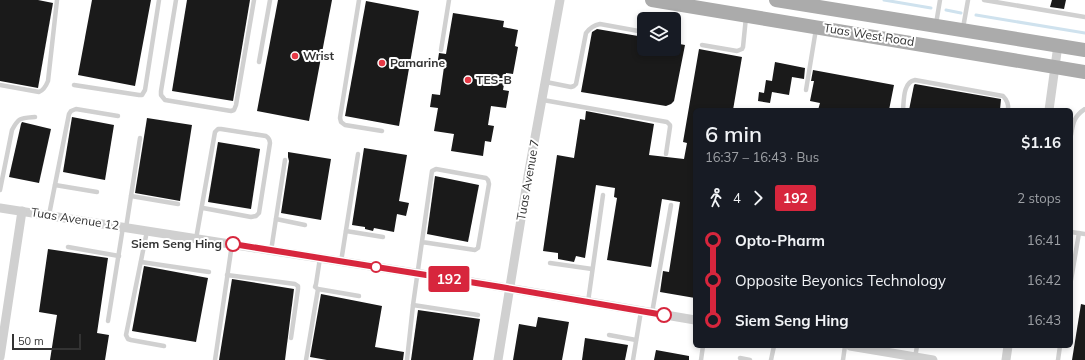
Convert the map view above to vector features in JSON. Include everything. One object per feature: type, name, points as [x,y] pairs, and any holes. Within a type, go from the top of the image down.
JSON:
[{"type":"main road","name":"Tuas West Road","points":[[652,0],[1085,72]]},
{"type":"main road","name":"Tuas West Road","points":[[776,0],[1085,50]]},
{"type":"street","name":"Tuas Avenue 7","points":[[498,360],[528,176],[560,0]]},
{"type":"street","points":[[1049,108],[1058,46]]},
{"type":"street","name":"Tuas Avenue 12","points":[[0,208],[509,288],[693,320]]},
{"type":"street","points":[[0,357],[22,211]]},
{"type":"street","points":[[861,348],[930,360]]},
{"type":"street","points":[[1006,360],[1008,348]]},
{"type":"lane","points":[[0,85],[39,92],[46,86],[48,81],[57,0]]},
{"type":"lane","points":[[74,85],[142,95],[145,90],[159,0]]},
{"type":"lane","points":[[176,0],[161,95],[165,100],[231,111],[234,110],[236,105],[254,0]]},
{"type":"lane","points":[[259,62],[270,0]]},
{"type":"lane","points":[[359,0],[340,118],[341,122],[345,125],[382,131]]},
{"type":"lane","points":[[441,50],[449,0]]},
{"type":"lane","points":[[936,25],[940,0]]},
{"type":"lane","points":[[963,30],[968,0]]},
{"type":"lane","points":[[984,0],[1085,17]]},
{"type":"lane","points":[[702,45],[737,51],[742,49],[746,15]]},
{"type":"lane","points":[[546,82],[571,87],[576,84],[586,33],[596,25],[600,24],[637,31]]},
{"type":"lane","points":[[806,90],[817,27]]},
{"type":"lane","points":[[903,108],[906,86],[911,81],[915,80],[1003,96],[1007,102],[1008,108]]},
{"type":"lane","points":[[542,100],[667,122],[670,127],[666,154]]},
{"type":"lane","points":[[49,215],[69,114],[71,111],[76,109],[118,116]]},
{"type":"lane","points":[[1073,123],[1075,117],[1085,109]]},
{"type":"lane","points":[[0,190],[12,130],[20,118],[35,117]]},
{"type":"lane","points":[[196,239],[215,132],[221,128],[266,136],[270,143],[259,213],[256,216],[251,217],[202,208]]},
{"type":"lane","points":[[108,321],[118,256],[131,196],[140,138]]},
{"type":"lane","points":[[341,262],[358,154]]},
{"type":"lane","points":[[271,251],[285,160]]},
{"type":"lane","points":[[407,360],[413,305],[432,171],[436,169],[486,178],[488,180],[489,184],[478,248],[475,250],[422,242]]},
{"type":"lane","points":[[55,185],[97,192]]},
{"type":"lane","points":[[588,302],[603,195]]},
{"type":"lane","points":[[131,196],[178,204]]},
{"type":"lane","points":[[652,313],[671,205]]},
{"type":"lane","points":[[276,219],[305,225]]},
{"type":"lane","points":[[147,231],[126,335],[128,339],[131,340],[164,346]]},
{"type":"lane","points":[[346,231],[383,237]]},
{"type":"lane","points":[[1073,232],[1085,234]]},
{"type":"lane","points":[[1073,268],[1079,233]]},
{"type":"lane","points":[[215,360],[232,244]]},
{"type":"lane","points":[[68,247],[118,256]]},
{"type":"lane","points":[[306,360],[318,289],[315,286],[320,258]]},
{"type":"lane","points":[[141,262],[209,272]]},
{"type":"lane","points":[[550,263],[592,269]]},
{"type":"lane","points":[[227,275],[295,284],[298,286],[291,338]]},
{"type":"lane","points":[[318,289],[359,296]]},
{"type":"lane","points":[[413,305],[478,315]]},
{"type":"lane","points":[[633,360],[641,311]]},
{"type":"lane","points":[[609,335],[636,340]]},
{"type":"lane","points":[[701,360],[703,348]]},
{"type":"lane","points":[[771,360],[774,348]]},
{"type":"lane","points":[[843,360],[845,348]]},
{"type":"lane","points":[[915,358],[917,348]]},
{"type":"lane","points":[[1058,360],[1060,348]]},
{"type":"lane","points":[[740,358],[750,360]]},
{"type":"building","points":[[0,0],[38,0],[53,3],[38,88],[0,81]]},
{"type":"building","points":[[92,0],[151,0],[135,86],[78,75]]},
{"type":"building","points":[[187,0],[250,0],[233,101],[172,91]]},
{"type":"building","name":"Wrist","points":[[278,0],[332,0],[309,121],[257,111]]},
{"type":"building","points":[[1052,0],[1066,0],[1064,9],[1050,7]]},
{"type":"building","name":"Pamarine","points":[[366,1],[419,11],[399,126],[345,116]]},
{"type":"building","name":"TES-B","points":[[453,13],[504,21],[503,27],[518,30],[515,46],[518,47],[513,74],[506,73],[503,90],[509,91],[506,108],[491,106],[488,125],[494,126],[491,142],[485,141],[483,156],[451,151],[454,134],[434,131],[438,108],[430,107],[432,94],[440,95],[444,67],[437,66],[439,53],[446,54]]},
{"type":"building","points":[[597,29],[637,36],[637,56],[681,56],[681,44],[685,45],[674,101],[666,106],[581,92],[592,32]]},
{"type":"building","points":[[699,49],[742,57],[733,108],[693,108],[693,298],[660,292],[663,271],[669,272],[680,202],[662,199],[651,267],[607,260],[617,198],[614,197],[615,188],[596,185],[585,258],[576,256],[574,262],[558,259],[558,253],[543,251],[557,155],[574,158],[580,119],[585,120],[586,111],[654,124],[649,155],[684,159],[687,143],[683,142]]},
{"type":"building","points":[[775,62],[805,68],[804,79],[792,77],[789,95],[772,92],[770,103],[758,101],[759,92],[764,93],[766,80],[772,81]]},
{"type":"building","points":[[813,70],[894,85],[889,108],[819,108],[820,103],[810,101],[814,81],[811,81]]},
{"type":"building","points":[[914,85],[1001,99],[1000,108],[909,108]]},
{"type":"building","points":[[72,117],[114,125],[105,180],[63,172]]},
{"type":"building","points":[[147,118],[192,125],[180,201],[135,193]]},
{"type":"building","points":[[22,122],[51,129],[39,183],[9,177]]},
{"type":"building","points":[[218,142],[260,149],[251,209],[208,202]]},
{"type":"building","points":[[364,148],[407,155],[399,201],[409,203],[406,216],[397,214],[394,232],[374,228],[373,231],[365,229],[365,227],[352,225]]},
{"type":"building","points":[[288,152],[331,159],[321,220],[281,213],[289,161]]},
{"type":"building","points":[[435,176],[479,185],[468,242],[427,234]]},
{"type":"building","points":[[48,249],[108,258],[97,333],[109,335],[105,360],[50,360],[57,315],[39,312]]},
{"type":"building","points":[[144,266],[208,278],[196,342],[132,331]]},
{"type":"building","points":[[232,279],[294,289],[285,360],[219,360]]},
{"type":"building","points":[[321,294],[382,306],[375,347],[404,352],[403,360],[327,360],[310,357]]},
{"type":"building","points":[[1081,304],[1085,305],[1085,360],[1072,360]]},
{"type":"building","points":[[418,310],[480,319],[473,360],[411,360]]},
{"type":"building","points":[[538,317],[569,322],[562,360],[513,360],[519,324],[536,327]]},
{"type":"building","points":[[585,338],[628,345],[625,360],[582,360]]},
{"type":"building","points":[[656,350],[689,356],[689,360],[654,360]]},
{"type":"waterway","points":[[884,0],[931,8]]},
{"type":"waterway","points":[[946,10],[961,13]]},
{"type":"waterway","points":[[976,15],[1085,33]]},
{"type":"bus line","name":"192","points":[[233,244],[664,315]]},
{"type":"place","name":"Wrist","points":[[295,56]]},
{"type":"place","name":"Pamarine","points":[[382,63]]},
{"type":"place","name":"TES-B","points":[[468,80]]},
{"type":"place","name":"Siem Seng Hing","points":[[233,244]]}]
